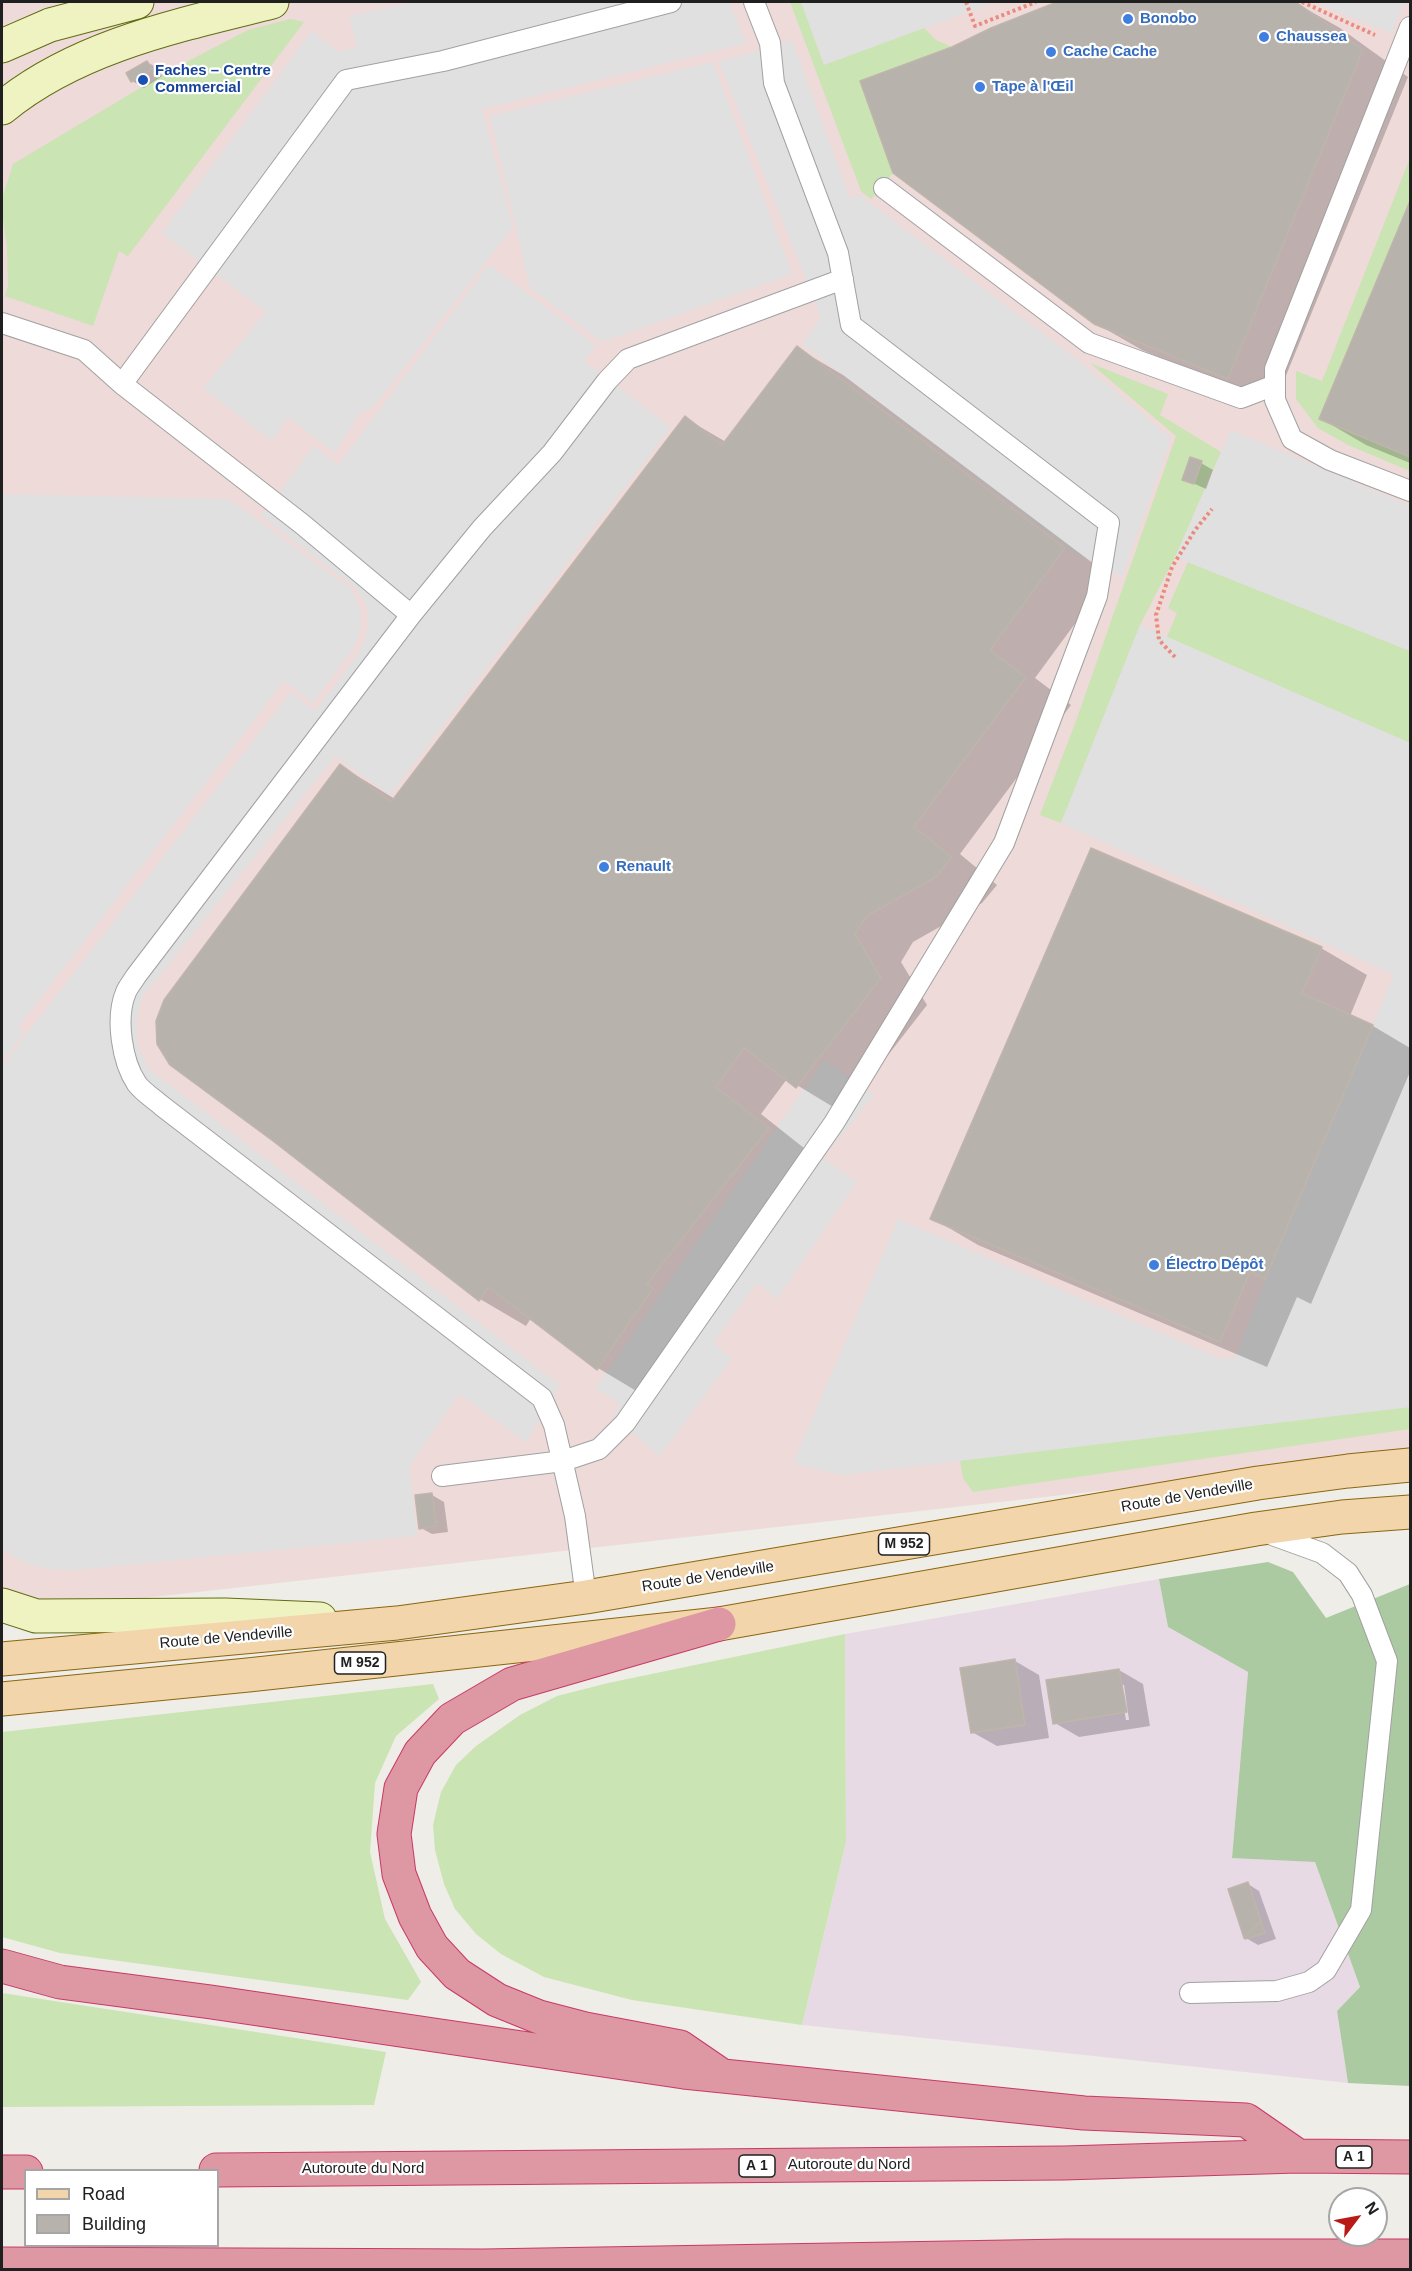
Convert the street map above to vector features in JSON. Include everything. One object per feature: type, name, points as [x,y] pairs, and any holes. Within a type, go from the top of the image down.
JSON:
[{"type":"highway","points":[[719,1623],[512,1684],[452,1719],[420,1753],[401,1788],[394,1834],[399,1874],[415,1916],[432,1947],[457,1974],[497,2000],[539,2017],[585,2029],[680,2047],[722,2076]]},
{"type":"highway","points":[[2,1966],[60,1982],[722,2076],[1084,2113],[1246,2120],[1298,2156]]},
{"type":"highway","name":"Autoroute du Nord","points":[[219,2170],[1064,2163],[1298,2156],[1410,2157]]},
{"type":"highway","points":[[2,2172],[24,2172]]},
{"type":"highway","points":[[2,2264],[481,2268],[1078,2256],[1410,2256]]},
{"type":"main road","name":"Route de Vendeville","points":[[2,1659],[397,1623],[586,1597],[1258,1483],[1410,1465]]},
{"type":"main road","name":"M 952","points":[[2,1699],[248,1675],[719,1623],[1256,1529],[1342,1516],[1409,1512]]},
{"type":"street","points":[[2,46],[50,25],[137,2]]},
{"type":"street","points":[[2,108],[39,82],[111,48],[166,29],[272,2]]},
{"type":"street","points":[[2,1605],[36,1616],[225,1615],[397,1623]]},
{"type":"lane","points":[[122,384],[346,80],[443,61],[671,2]]},
{"type":"lane","points":[[442,1476],[562,1461],[599,1449],[625,1423],[834,1122],[1004,843],[1097,596],[1109,523],[851,325],[838,253],[774,82],[770,43],[754,2]]},
{"type":"lane","points":[[1410,27],[1275,369],[1275,400],[1292,439],[1330,460],[1410,491]]},
{"type":"lane","points":[[884,188],[1089,343],[1241,398],[1275,385]]},
{"type":"lane","points":[[586,1597],[575,1516],[554,1425],[542,1398],[139,1086],[129,1071],[124,1057],[122,1011],[126,993],[136,976],[411,615],[482,528],[552,453],[607,381],[628,359],[843,279]]},
{"type":"lane","points":[[2,322],[84,350],[122,384],[302,524],[411,615]]},
{"type":"lane","points":[[1190,1993],[1277,1991],[1309,1982],[1326,1970],[1361,1910],[1387,1661],[1362,1594],[1348,1573],[1322,1552],[1256,1529]]},
{"type":"path","points":[[966,2],[975,26],[1036,2]]},
{"type":"path","points":[[1302,2],[1402,48]]},
{"type":"path","points":[[1175,657],[1159,640],[1156,615],[1172,567],[1212,508]]},
{"type":"shaded area","points":[[2,2],[1410,2],[1410,1456],[2,1614]]},
{"type":"shaded area","points":[[413,2],[729,2],[746,43],[482,109],[513,227],[375,405],[358,415],[335,453],[288,417],[272,441],[203,388],[266,312],[162,233],[312,31],[339,52],[357,46],[349,16]]},
{"type":"shaded area","points":[[801,2],[995,2],[824,65]]},
{"type":"shaded area","points":[[1314,2],[1404,2],[1392,33]]},
{"type":"shaded area","points":[[792,40],[850,199],[858,194],[1078,360],[1171,438],[1122,577],[1074,552],[802,344],[821,317],[719,62]]},
{"type":"shaded area","points":[[713,62],[792,274],[602,342],[530,288],[490,116]]},
{"type":"shaded area","points":[[489,264],[596,345],[584,361],[671,427],[390,795],[335,756],[142,998],[136,1023],[138,1047],[149,1069],[560,1385],[526,1442],[459,1394],[409,1467],[417,1536],[75,1570],[48,1569],[23,1562],[2,1548],[2,1066],[291,692],[315,711],[356,657],[365,640],[368,625],[367,605],[355,588],[261,516],[314,446],[338,465]]},
{"type":"shaded area","points":[[1231,430],[1410,506],[1410,651],[1175,557]]},
{"type":"shaded area","points":[[2,494],[229,499],[352,590],[360,610],[361,628],[355,646],[313,703],[284,681],[18,1027],[24,1033],[2,1061]]},
{"type":"shaded area","points":[[1140,625],[1410,743],[1410,1407],[842,1475],[793,1463],[898,1219],[1221,1359],[1235,1358],[1265,1279],[1394,975],[1061,823]]},
{"type":"shaded area","points":[[824,1060],[874,1095],[823,1158],[857,1182],[777,1299],[757,1283],[713,1343],[732,1359],[660,1456],[613,1418],[619,1403],[595,1388]]},
{"type":"shaded area","points":[[1159,1579],[1168,1627],[1248,1672],[1232,1857],[1315,1862],[1360,1987],[1337,2011],[1348,2083],[802,2025],[846,1842],[845,1634]]},
{"type":"green space","points":[[790,2],[801,2],[824,64],[923,27],[936,40],[952,47],[860,81],[893,173],[871,199],[861,191]]},
{"type":"green space","points":[[290,19],[304,22],[128,256],[119,251],[93,326],[5,296],[8,286],[7,246],[2,199],[13,164],[167,72],[248,30]]},
{"type":"green space","points":[[1410,158],[1410,201],[1319,419],[1410,457],[1410,471],[1348,445],[1318,428],[1296,399],[1296,371],[1322,381]]},
{"type":"green space","points":[[1090,363],[1168,394],[1160,415],[1221,452],[1175,557],[1140,625],[1061,823],[1040,815],[1076,721],[1176,436]]},
{"type":"green space","points":[[1188,562],[1410,651],[1410,743],[1167,637],[1177,613],[1168,608]]},
{"type":"green space","points":[[1410,1407],[1410,1429],[973,1492],[963,1478],[960,1460]]},
{"type":"green space","points":[[1268,1562],[1293,1572],[1326,1618],[1410,1584],[1410,2086],[1348,2083],[1337,2011],[1360,1987],[1315,1862],[1232,1858],[1248,1672],[1168,1627],[1159,1579]]},
{"type":"green space","points":[[845,1634],[846,1842],[802,2025],[632,2000],[544,1977],[501,1954],[476,1934],[455,1909],[444,1884],[435,1850],[433,1825],[441,1792],[456,1765],[476,1746],[520,1715],[557,1696],[608,1683]]},
{"type":"green space","points":[[433,1684],[439,1699],[396,1736],[375,1783],[370,1852],[385,1919],[421,1982],[408,2000],[60,1953],[2,1937],[2,1732]]},
{"type":"green space","points":[[2,1993],[386,2052],[374,2105],[2,2107]]},
{"type":"building","points":[[1057,2],[1296,2],[1363,50],[1228,379],[1094,324],[893,173],[860,81],[952,47],[991,28]]},
{"type":"building","points":[[147,61],[152,69],[131,82],[126,73]]},
{"type":"building","points":[[1410,201],[1410,457],[1319,419]]},
{"type":"building","name":"Renault","points":[[797,346],[1065,548],[990,650],[1026,677],[914,827],[952,857],[936,877],[867,916],[855,934],[881,978],[796,1088],[744,1048],[716,1087],[769,1128],[647,1284],[653,1288],[597,1370],[488,1287],[479,1301],[273,1141],[170,1065],[157,1044],[156,1021],[164,1000],[340,764],[391,802],[685,416],[722,445]]},
{"type":"building","points":[[1190,457],[1202,461],[1194,484],[1182,480]]},
{"type":"building","points":[[1091,848],[1322,947],[1302,993],[1373,1025],[1265,1279],[1250,1272],[1220,1342],[930,1219]]},
{"type":"building","points":[[432,1493],[437,1526],[419,1529],[415,1495]]},
{"type":"building","points":[[1015,1659],[1025,1725],[971,1733],[960,1668]]},
{"type":"building","points":[[1119,1669],[1127,1712],[1053,1724],[1046,1680]]},
{"type":"building","points":[[1248,1882],[1261,1921],[1244,1938],[1228,1889]]},
{"type":"building","points":[[1261,1921],[1265,1933],[1245,1939],[1244,1938]]},
{"type":"place","name":"Bonobo","points":[[1128,19]]},
{"type":"place","name":"Chaussea","points":[[1264,37]]},
{"type":"place","name":"Cache Cache","points":[[1051,52]]},
{"type":"place","name":"Faches – Centre Commercial","points":[[143,80]]},
{"type":"place","name":"Tape à l'Œil","points":[[980,87]]},
{"type":"place","name":"Renault","points":[[604,867]]},
{"type":"place","name":"Électro Dépôt","points":[[1154,1265]]}]
